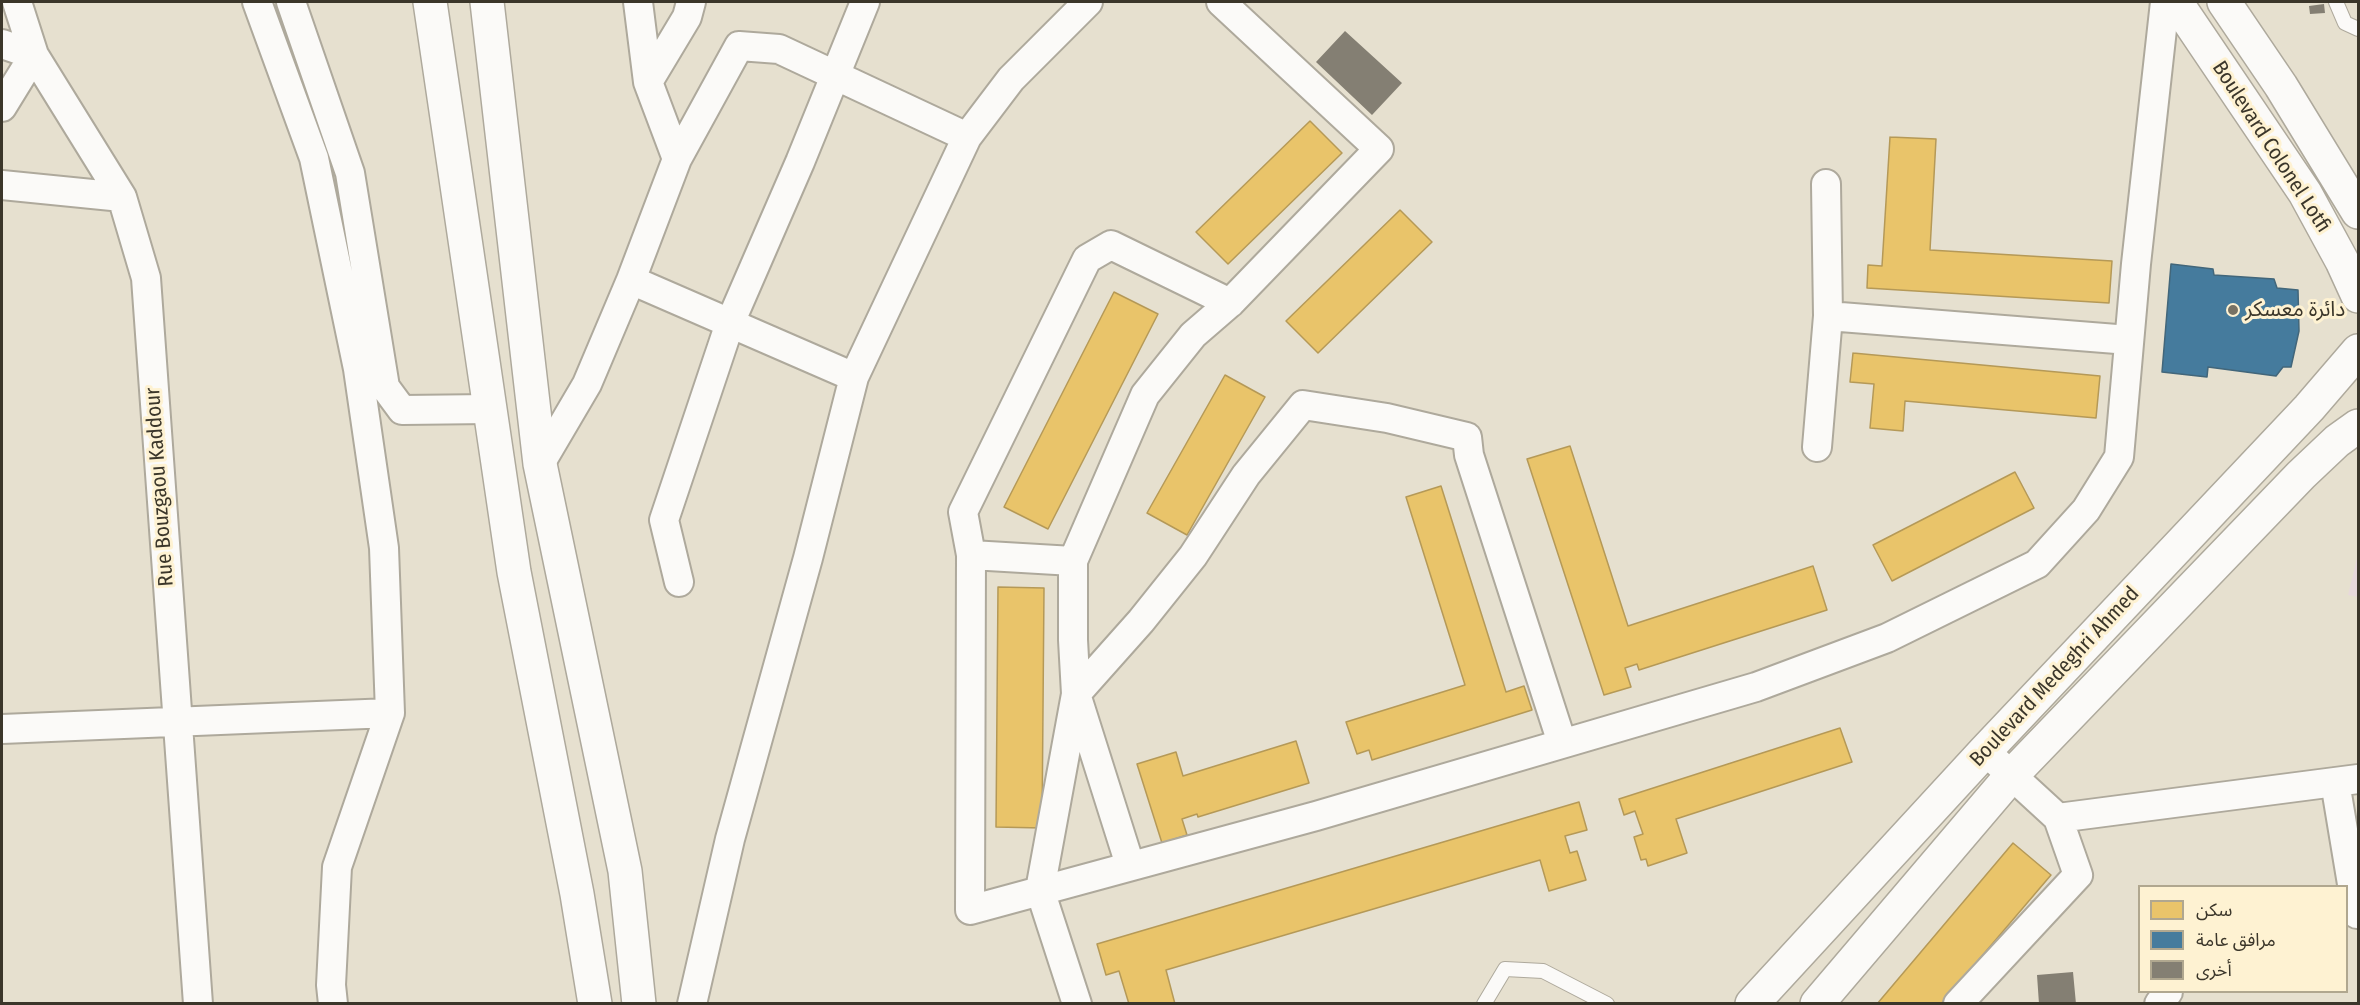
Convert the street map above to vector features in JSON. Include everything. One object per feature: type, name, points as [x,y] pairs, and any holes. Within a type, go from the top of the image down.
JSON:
[{"type":"main road","points":[[430,2],[514,572],[577,894],[595,1004]]},
{"type":"main road","points":[[487,2],[495,55],[540,464],[625,871],[639,1004]]},
{"type":"main road","name":"Boulevard Colonel Lotfi","points":[[2176,2],[2306,193],[2358,296]]},
{"type":"main road","name":"Boulevard Colonel Lotfi","points":[[2224,2],[2281,86],[2358,212]]},
{"type":"main road","name":"Boulevard Medeghri Ahmed","points":[[1752,1004],[1985,751],[2310,408],[2358,351]]},
{"type":"main road","name":"Boulevard Medeghri Ahmed","points":[[1817,1004],[2011,776],[2301,475],[2337,441],[2358,426]]},
{"type":"street","name":"Rue Bouzgaou Kaddour","points":[[17,2],[34,55],[123,197],[146,278],[198,1004]]},
{"type":"street","points":[[257,2],[314,158],[358,369],[384,548],[390,713],[337,867],[331,985],[333,1004]]},
{"type":"street","points":[[291,2],[350,173],[385,387],[402,410],[490,409]]},
{"type":"street","points":[[638,2],[648,82],[677,159]]},
{"type":"street","points":[[648,82],[687,17],[691,2]]},
{"type":"street","points":[[679,582],[664,520],[730,323],[796,172],[865,2]]},
{"type":"street","points":[[692,1004],[730,839],[805,569],[854,377],[967,137],[1011,79],[1088,2]]},
{"type":"street","points":[[1077,1004],[1040,890],[1076,694],[1073,561],[1145,395],[1193,335],[1230,303],[1380,149],[1221,2]]},
{"type":"street","points":[[1230,303],[1111,245],[1087,259],[963,512],[971,555],[970,910],[1316,816],[1756,687],[1887,638],[2037,564],[2086,510],[2120,457],[2129,340],[2165,2]]},
{"type":"street","points":[[2,44],[34,55],[2,107]]},
{"type":"street","points":[[540,464],[587,384],[631,280],[677,159],[739,46],[778,49],[967,137]]},
{"type":"street","points":[[1817,447],[1828,316],[1826,184]]},
{"type":"street","points":[[2,185],[123,197]]},
{"type":"street","points":[[631,280],[854,377]]},
{"type":"street","points":[[1828,316],[2129,340]]},
{"type":"street","points":[[1076,694],[1141,621],[1193,556],[1246,475],[1303,405],[1387,418],[1467,437],[1469,455],[1563,743]]},
{"type":"street","points":[[971,555],[1073,561]]},
{"type":"street","points":[[1076,694],[1130,865]]},
{"type":"street","points":[[2,729],[390,713]]},
{"type":"street","points":[[1958,1004],[2078,875],[2058,818],[1985,751]]},
{"type":"street","points":[[2058,818],[2347,781],[2354,914]]},
{"type":"lane","points":[[2336,2],[2345,23],[2358,29]]},
{"type":"lane","points":[[1485,1004],[1505,969],[1543,971],[1607,1004]]},
{"type":"shaded area","points":[[2358,554],[2358,597],[2348,595]]},
{"type":"building: سكن","points":[[1310,121],[1342,153],[1228,264],[1196,232]]},
{"type":"building: سكن","points":[[1890,137],[1936,139],[1930,250],[2112,261],[2109,303],[1867,288],[1868,265],[1882,266]]},
{"type":"building: سكن","points":[[1400,210],[1432,242],[1318,353],[1286,321]]},
{"type":"building: سكن","points":[[1114,292],[1158,314],[1048,529],[1004,507]]},
{"type":"building: سكن","points":[[1853,353],[2100,376],[2096,418],[1905,401],[1903,431],[1870,428],[1874,384],[1850,382]]},
{"type":"building: سكن","points":[[1225,375],[1265,397],[1187,535],[1147,513]]},
{"type":"building: سكن","points":[[1570,446],[1628,626],[1813,566],[1827,610],[1639,670],[1637,664],[1625,668],[1631,687],[1604,695],[1527,459]]},
{"type":"building: سكن","points":[[2015,472],[2034,508],[1892,581],[1873,545]]},
{"type":"building: سكن","points":[[1441,486],[1506,692],[1524,686],[1532,710],[1372,760],[1369,750],[1357,754],[1346,722],[1465,685],[1406,497]]},
{"type":"building: سكن","points":[[998,587],[1044,588],[1042,828],[996,827]]},
{"type":"building: سكن","points":[[1840,728],[1852,762],[1676,819],[1687,853],[1648,866],[1646,859],[1641,860],[1634,837],[1643,834],[1635,811],[1624,815],[1619,799]]},
{"type":"building: سكن","points":[[1296,741],[1309,783],[1198,817],[1197,814],[1182,819],[1187,835],[1162,843],[1137,764],[1176,752],[1183,776]]},
{"type":"building: سكن","points":[[1579,802],[1587,830],[1565,836],[1570,853],[1577,851],[1586,880],[1549,891],[1540,860],[1166,970],[1175,1004],[1129,1004],[1119,971],[1106,975],[1097,944]]},
{"type":"building: سكن","points":[[2013,843],[2051,875],[1941,1004],[1877,1004]]},
{"type":"building: مرافق عامة","name":"دائرة معسكر","points":[[2171,264],[2213,269],[2214,275],[2274,279],[2277,288],[2298,290],[2299,331],[2291,367],[2283,367],[2276,376],[2208,367],[2207,377],[2162,372]]},
{"type":"building: أخرى","points":[[2324,4],[2325,13],[2310,14],[2309,6]]},
{"type":"building: أخرى","points":[[1345,31],[1402,83],[1372,115],[1316,62]]},
{"type":"building: أخرى","points":[[2073,972],[2076,1004],[2039,1004],[2037,975]]},
{"type":"place","name":"دائرة معسكر","points":[[2233,310]]}]
